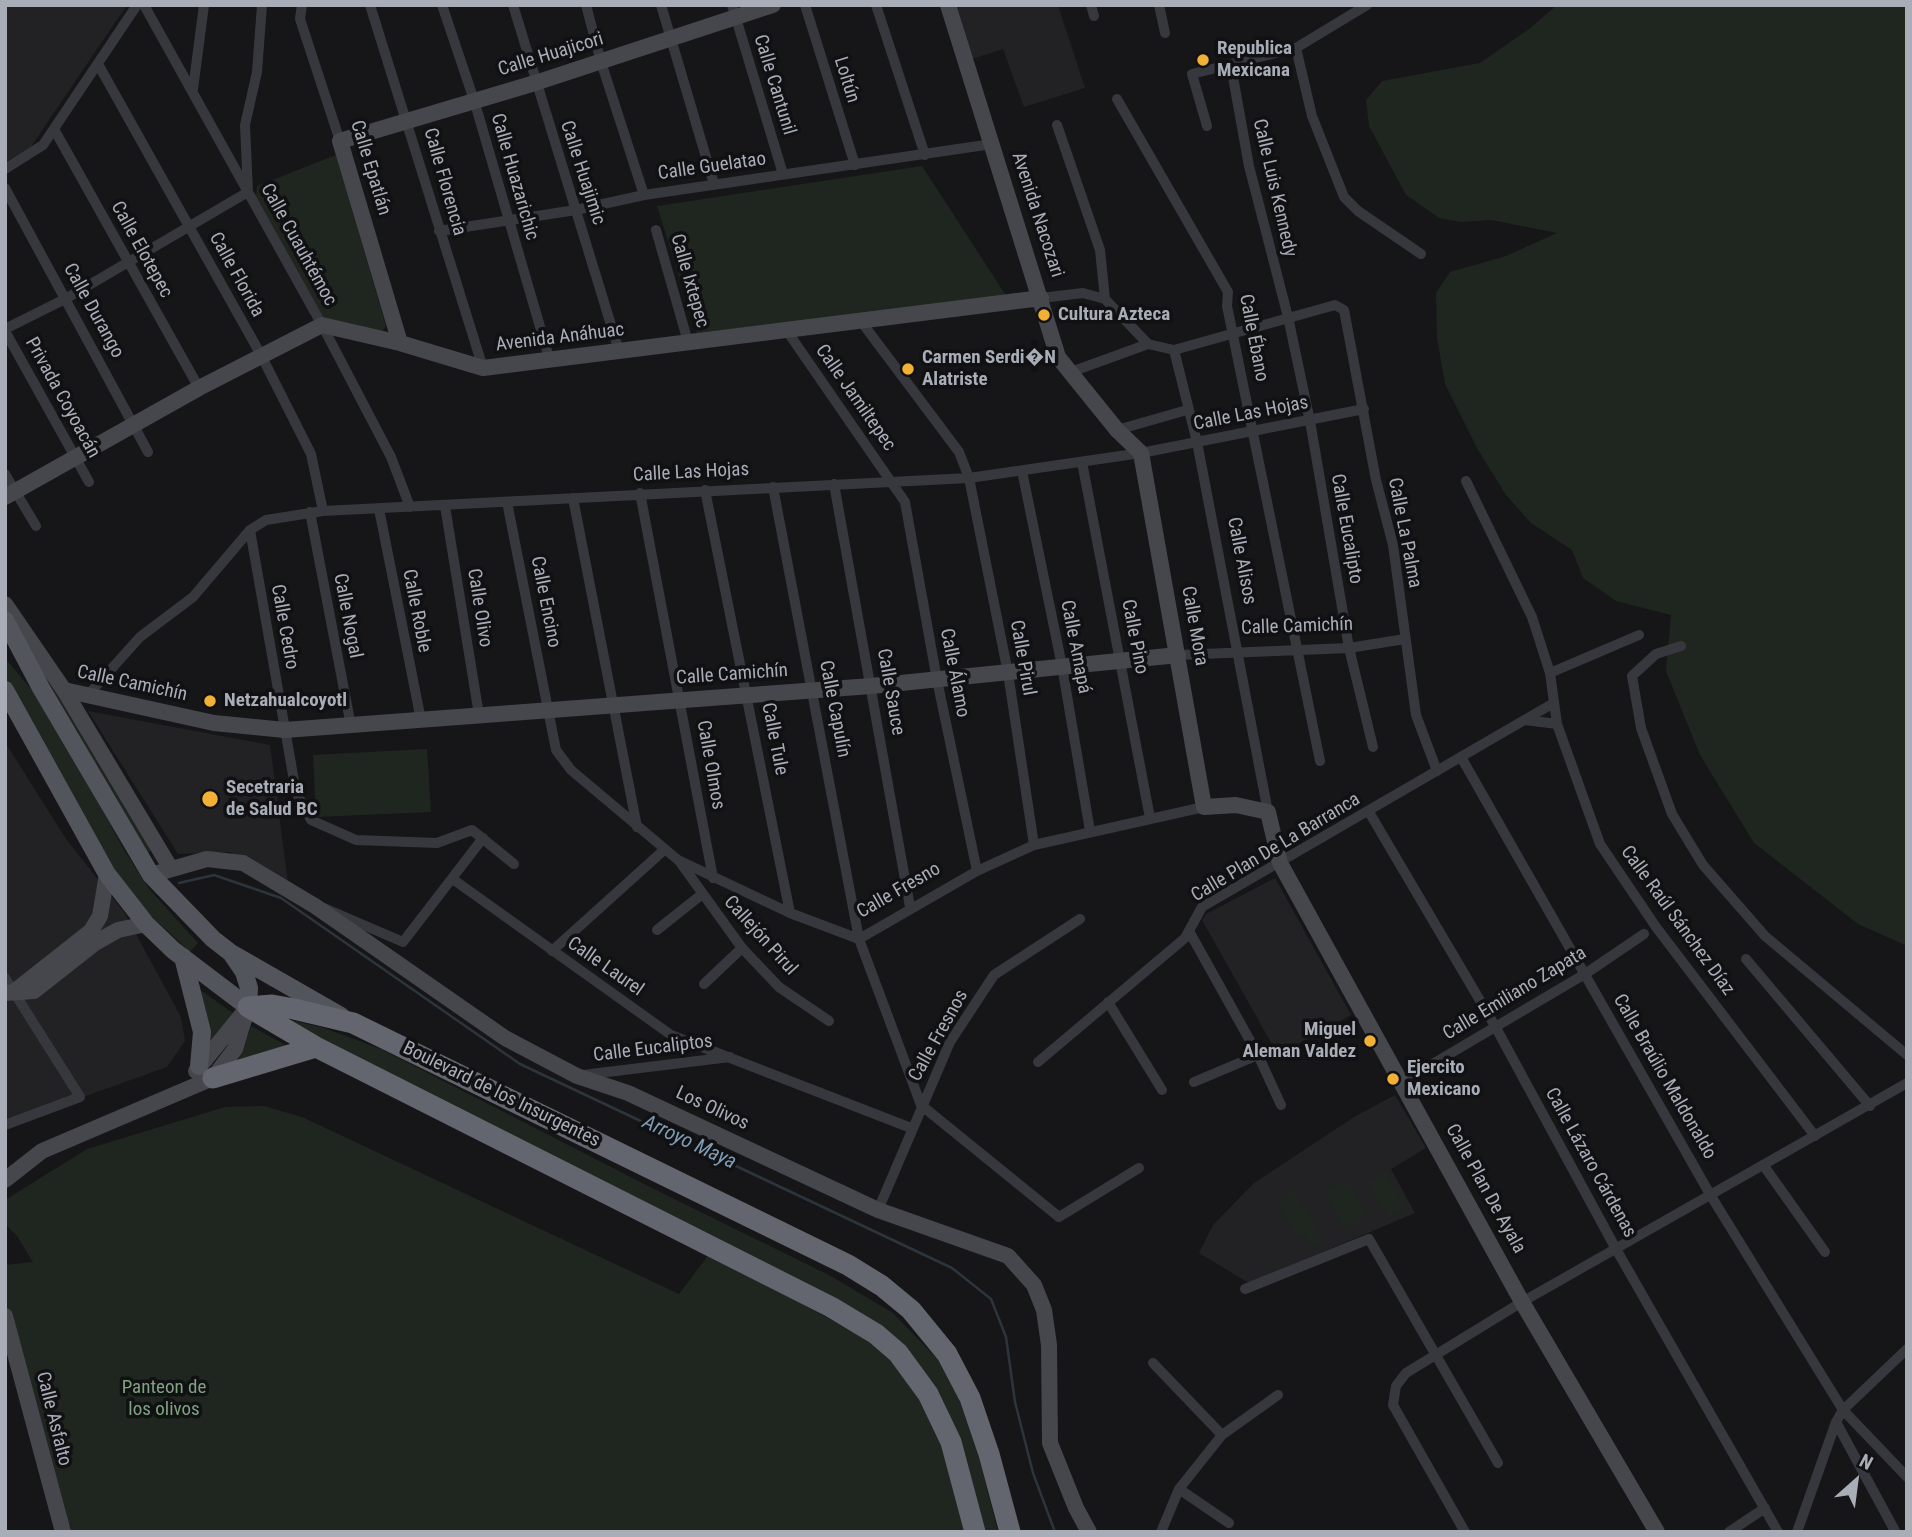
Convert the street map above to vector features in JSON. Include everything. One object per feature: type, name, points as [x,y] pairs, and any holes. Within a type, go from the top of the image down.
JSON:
[{"type":"highway","points":[[248,1007],[272,1005],[353,1023]]},
{"type":"highway","name":"Boulevard de los Insurgentes","points":[[248,1007],[316,1047],[831,1307],[876,1334],[898,1353],[928,1394],[951,1442],[975,1532]]},
{"type":"highway","name":"Boulevard de los Insurgentes","points":[[353,1023],[848,1265],[882,1286],[911,1310],[947,1354],[970,1398],[989,1454],[1010,1532]]},
{"type":"highway","points":[[206,1072],[316,1047]]},
{"type":"main road","name":"Boulevard de los Insurgentes","points":[[5,620],[41,688],[151,875],[213,939],[231,953],[353,1023]]},
{"type":"main road","name":"Boulevard de los Insurgentes","points":[[5,690],[107,874],[146,924],[178,953],[248,1007]]},
{"type":"main road","points":[[206,1072],[202,1032],[178,953],[200,956],[208,952],[213,939]]},
{"type":"main road","points":[[231,953],[247,980],[248,1007]]},
{"type":"street","points":[[5,169],[43,145],[137,5]]},
{"type":"street","name":"Calle Cuauhtémoc","points":[[144,5],[322,325],[391,457],[410,508]]},
{"type":"street","points":[[193,89],[204,5]]},
{"type":"street","points":[[5,330],[190,228],[248,191],[245,125],[257,72],[261,5]]},
{"type":"street","name":"Calle Epatlán","points":[[302,5],[300,19],[340,141],[400,344]]},
{"type":"street","name":"Calle Florencia","points":[[370,5],[408,118],[439,231],[483,369]]},
{"type":"street","name":"Calle Huazarichic","points":[[442,5],[474,100],[550,361]]},
{"type":"street","name":"Calle Huajimic","points":[[513,5],[619,351]]},
{"type":"street","points":[[586,5],[601,62],[644,195]]},
{"type":"street","points":[[661,5],[714,184]]},
{"type":"street","name":"Calle Huajicori","points":[[340,141],[408,118],[535,83],[672,40],[733,11],[773,5]]},
{"type":"street","name":"Loltún","points":[[805,5],[855,165]]},
{"type":"street","points":[[876,5],[925,155]]},
{"type":"street","name":"Avenida Nacozari","points":[[948,5],[1058,356],[1117,430],[1142,453]]},
{"type":"street","points":[[1159,5],[1165,33]]},
{"type":"street","points":[[1207,127],[1192,74],[1296,48],[1367,5]]},
{"type":"street","name":"Calle Cantunil","points":[[733,11],[783,174]]},
{"type":"street","points":[[1296,48],[1312,116],[1344,197],[1420,254]]},
{"type":"street","name":"Calle Florida","points":[[98,64],[261,355],[311,454],[323,511]]},
{"type":"street","name":"Calle Luis Kennedy","points":[[1231,65],[1249,166],[1288,317]]},
{"type":"street","name":"Calle Ébano","points":[[1117,99],[1228,292],[1227,306],[1320,761]]},
{"type":"street","points":[[1057,125],[1100,250],[1105,299]]},
{"type":"street","name":"Calle Elotepec","points":[[54,129],[199,388]]},
{"type":"street","name":"Calle Guelatao","points":[[439,231],[576,210],[644,195],[992,144]]},
{"type":"street","name":"Calle Durango","points":[[5,188],[67,298],[148,452]]},
{"type":"street","name":"Calle Ixtepec","points":[[656,230],[688,342]]},
{"type":"street","points":[[1041,298],[1083,293],[1105,299],[1148,344]]},
{"type":"street","name":"Avenida Anáhuac","points":[[322,325],[400,344],[483,369],[1041,298]]},
{"type":"street","name":"Calle La Palma","points":[[1288,317],[1335,304],[1344,310],[1374,469],[1393,545],[1419,729],[1437,771]]},
{"type":"street","points":[[1071,372],[1148,344],[1174,350],[1288,317]]},
{"type":"street","name":"Calle Eucalipto","points":[[1288,317],[1310,421],[1349,648],[1373,747]]},
{"type":"street","points":[[860,320],[959,452],[969,478]]},
{"type":"street","points":[[10,494],[199,388],[322,325]]},
{"type":"street","name":"Privada Coyoacán","points":[[5,330],[89,482]]},
{"type":"street","name":"Calle Jamiltepec","points":[[787,331],[894,485]]},
{"type":"street","name":"Calle Alisos","points":[[1174,350],[1197,442],[1236,651],[1280,863]]},
{"type":"street","name":"Calle Las Hojas","points":[[88,695],[140,637],[193,597],[250,530],[266,520],[323,511],[834,484],[894,485],[969,478],[1142,453],[1364,409]]},
{"type":"street","name":"Calle Las Hojas","points":[[1117,430],[1187,410]]},
{"type":"street","name":"Calle Mora","points":[[1142,453],[1204,807]]},
{"type":"street","name":"Calle Pino","points":[[1082,462],[1150,818]]},
{"type":"street","name":"Calle Amapá","points":[[1022,471],[1062,666],[1090,831]]},
{"type":"street","points":[[5,474],[10,494],[36,526]]},
{"type":"street","name":"Calle Pirul","points":[[969,478],[1008,673],[1034,845]]},
{"type":"street","name":"Calle Raúl Sánchez Díaz","points":[[1466,481],[1532,617],[1550,673],[1552,704],[1557,724],[1600,844],[1657,928],[1815,1136]]},
{"type":"street","name":"Calle Sauce","points":[[834,484],[910,907]]},
{"type":"street","name":"Calle Álamo","points":[[894,485],[905,502],[937,680],[977,871]]},
{"type":"street","name":"Calle Capulín","points":[[773,487],[859,939]]},
{"type":"street","name":"Calle Tule","points":[[705,490],[790,913]]},
{"type":"street","name":"Calle Olmos","points":[[640,493],[713,878]]},
{"type":"street","points":[[573,498],[637,827]]},
{"type":"street","name":"Calle Encino","points":[[507,502],[549,709]]},
{"type":"street","name":"Calle Olivo","points":[[445,506],[479,715]]},
{"type":"street","name":"Calle Roble","points":[[379,509],[421,720]]},
{"type":"street","name":"Calle Nogal","points":[[310,512],[351,726]]},
{"type":"street","name":"Calle Cedro","points":[[250,530],[298,801],[311,820],[325,829],[356,840],[437,843],[469,830],[483,838]]},
{"type":"street","points":[[5,604],[64,690],[171,869]]},
{"type":"street","points":[[1550,673],[1639,635]]},
{"type":"street","name":"Calle Camichín","points":[[64,690],[214,723],[285,730],[871,686],[1178,655],[1349,648],[1405,639]]},
{"type":"street","points":[[1681,646],[1656,654],[1632,676],[1642,728],[1672,814],[1703,865],[1765,936],[1907,1055]]},
{"type":"street","name":"Calle Plan De La Barranca","points":[[1038,1062],[1189,931],[1196,912],[1202,907],[1552,704]]},
{"type":"street","name":"Calle Fresno","points":[[549,709],[556,750],[571,770],[664,850],[713,878],[790,913],[859,939],[910,907],[977,871],[1034,845],[1204,807],[1236,805],[1268,812]]},
{"type":"street","points":[[1525,720],[1557,724]]},
{"type":"street","name":"Calle Braúlio Maldonaldo","points":[[1461,757],[1711,1196],[1843,1410],[1907,1477]]},
{"type":"street","name":"Calle Lázaro Cárdenas","points":[[1369,812],[1495,1026],[1616,1249],[1778,1532]]},
{"type":"street","points":[[315,906],[341,913],[403,942],[454,880],[483,838],[514,864]]},
{"type":"street","points":[[552,951],[664,850]]},
{"type":"street","name":"Los Olivos","points":[[151,875],[207,859],[243,863],[315,906],[505,1038],[577,1076],[628,1093],[878,1210],[999,1251],[1023,1270],[1034,1285],[1044,1310],[1049,1345],[1050,1443],[1076,1508],[1089,1532]]},
{"type":"street","name":"Callejón Pirul","points":[[678,860],[742,948],[779,987],[829,1021]]},
{"type":"street","name":"Calle Plan De Ayala","points":[[1280,863],[1522,1302],[1657,1532]]},
{"type":"street","points":[[8,987],[91,931],[100,916],[107,874]]},
{"type":"street","name":"Calle Laurel","points":[[454,880],[671,1035],[911,1128]]},
{"type":"street","points":[[657,930],[701,895]]},
{"type":"street","name":"Calle Fresnos","points":[[878,1210],[950,1042],[994,975],[1080,919]]},
{"type":"street","points":[[8,987],[34,991],[94,943],[118,930],[146,924]]},
{"type":"street","points":[[1189,931],[1258,1055],[1281,1105]]},
{"type":"street","name":"Calle Emiliano Zapata","points":[[1402,1082],[1585,974],[1644,934]]},
{"type":"street","points":[[859,939],[921,1105],[1059,1217],[1139,1168]]},
{"type":"street","points":[[704,985],[742,948]]},
{"type":"street","points":[[1746,959],[1870,1106]]},
{"type":"street","points":[[5,1125],[80,1097],[8,987]]},
{"type":"street","points":[[1108,1002],[1162,1090]]},
{"type":"street","points":[[5,1180],[42,1151],[182,1090],[235,1049],[248,1007]]},
{"type":"street","points":[[1194,1082],[1258,1055]]},
{"type":"street","name":"Calle Eucaliptos","points":[[577,1076],[733,1057]]},
{"type":"street","points":[[1465,1532],[1394,1405],[1396,1386],[1406,1373],[1522,1302],[1907,1083]]},
{"type":"street","points":[[1764,1166],[1825,1252]]},
{"type":"street","points":[[1245,1289],[1369,1239],[1498,1463]]},
{"type":"street","name":"Calle Asfalto","points":[[5,1316],[63,1532]]},
{"type":"street","points":[[1797,1532],[1836,1422],[1843,1410],[1906,1353]]},
{"type":"street","points":[[1153,1363],[1222,1435]]},
{"type":"street","points":[[1161,1532],[1179,1489],[1222,1435],[1278,1395]]},
{"type":"street","points":[[1836,1422],[1895,1531]]},
{"type":"street","points":[[1179,1489],[1229,1522]]},
{"type":"street","points":[[1729,1532],[1765,1508]]},
{"type":"shaded area","points":[[5,5],[127,5],[30,148],[5,162]]},
{"type":"shaded area","points":[[957,5],[1058,5],[1085,88],[1024,107],[1003,49],[972,59]]},
{"type":"shaded area","name":"Secetraria de Salud BC","points":[[88,711],[270,745],[288,883],[230,852],[178,854]]},
{"type":"shaded area","points":[[5,742],[66,839],[124,912],[181,1017],[185,1041],[167,1067],[5,1125]]},
{"type":"shaded area","points":[[1275,878],[1351,1015],[1278,1055],[1202,920],[1206,914]]},
{"type":"shaded area","points":[[1395,1095],[1426,1148],[1391,1169],[1415,1213],[1249,1283],[1199,1253],[1213,1225],[1254,1183],[1354,1117]]},
{"type":"green space","points":[[1557,5],[1907,5],[1907,946],[1858,924],[1754,843],[1700,755],[1666,671],[1671,615],[1616,601],[1583,578],[1572,550],[1531,523],[1506,495],[1478,450],[1445,384],[1437,338],[1436,293],[1450,272],[1506,256],[1557,233],[1491,220],[1461,222],[1439,218],[1406,195],[1369,126],[1366,100],[1382,81],[1480,63],[1529,29]]},
{"type":"green space","points":[[336,155],[386,326],[382,332],[323,317],[256,196],[257,186]]},
{"type":"green space","points":[[922,166],[1007,297],[697,333],[657,206]]},
{"type":"green space","points":[[15,625],[48,671],[151,850],[148,854]]},
{"type":"green space","points":[[5,658],[47,708],[124,850],[150,890],[198,943],[190,952],[131,897],[5,683]]},
{"type":"green space","points":[[427,749],[431,812],[316,817],[313,755]]},
{"type":"green space","points":[[196,987],[236,1015],[208,1050]]},
{"type":"green space","points":[[278,1017],[324,1028],[381,1049],[829,1275],[893,1313],[946,1368],[972,1430],[998,1532],[980,1532],[906,1353]]},
{"type":"green space","points":[[251,1026],[293,1049],[232,1066],[244,1047]]},
{"type":"green space","name":"Panteon de los olivos","points":[[264,1106],[302,1117],[679,1294],[710,1253],[882,1348],[919,1398],[946,1454],[970,1532],[63,1532],[5,1316],[5,1265],[33,1262],[17,1236],[5,1224],[5,1200],[87,1149],[225,1107]]},
{"type":"green space","points":[[1385,1172],[1406,1208],[1389,1218],[1368,1182]]},
{"type":"green space","points":[[1347,1178],[1368,1216],[1344,1229],[1323,1191]]},
{"type":"green space","points":[[1295,1192],[1322,1238],[1317,1245],[1310,1245],[1304,1234],[1298,1238],[1277,1201]]},
{"type":"waterway","name":"Arroyo Maya","points":[[179,883],[214,875],[281,898],[520,1064],[952,1268],[991,1299],[1006,1337],[1015,1402],[1033,1473],[1055,1532]]},
{"type":"place","name":"Republica Mexicana","points":[[1203,60]]},
{"type":"place","name":"Cultura Azteca","points":[[1044,315]]},
{"type":"place","name":"Carmen Serdi�N Alatriste","points":[[908,369]]},
{"type":"place","name":"Netzahualcoyotl","points":[[210,701]]},
{"type":"place","name":"Secetraria de Salud BC","points":[[210,799]]},
{"type":"place","name":"Miguel Aleman Valdez","points":[[1370,1041]]},
{"type":"place","name":"Ejercito Mexicano","points":[[1393,1079]]}]
